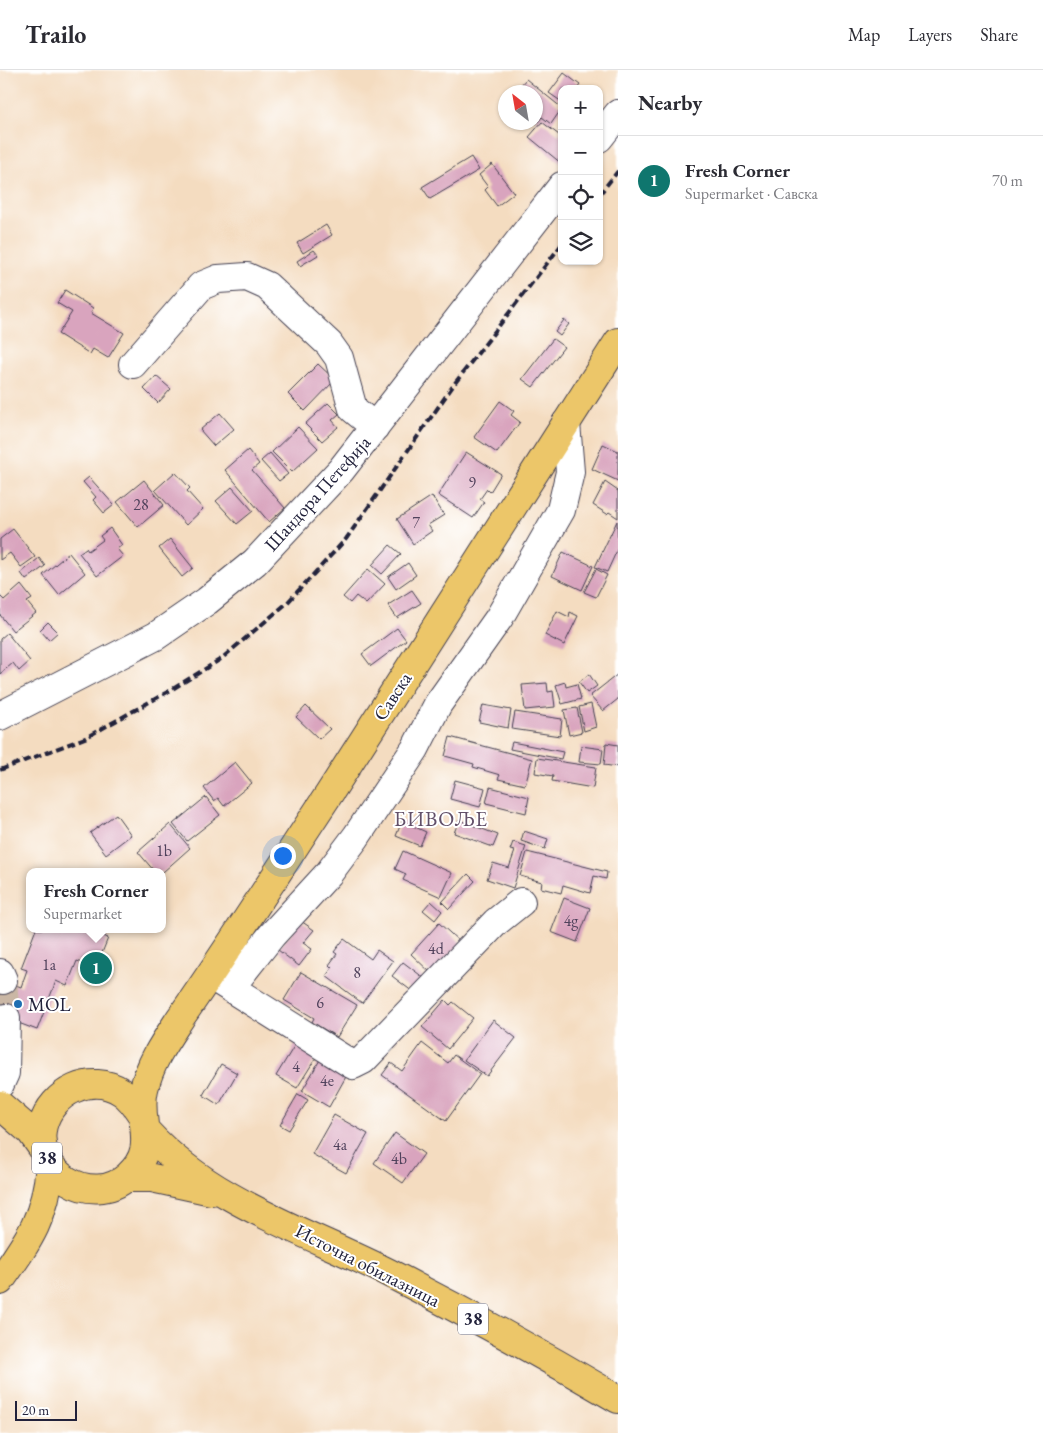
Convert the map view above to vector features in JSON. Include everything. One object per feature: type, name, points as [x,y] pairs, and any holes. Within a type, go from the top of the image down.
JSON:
[{"type":"main road","name":"Савска","points":[[102,1085],[135,1072],[161,1047],[220,982],[427,642],[618,342]]},
{"type":"main road","name":"Савска","points":[[144,1123],[145,1085],[161,1047]]},
{"type":"main road","name":"38","points":[[0,1101],[27,1106],[44,1105],[55,1101],[69,1090],[77,1087],[102,1085],[119,1090],[133,1100],[144,1123]]},
{"type":"main road","name":"38","points":[[47,1157],[42,1132],[46,1115],[55,1101]]},
{"type":"main road","name":"38","points":[[0,1105],[31,1132],[62,1178],[77,1186],[94,1189],[111,1186],[127,1178]]},
{"type":"main road","points":[[127,1178],[138,1165],[145,1149],[144,1123]]},
{"type":"main road","name":"Источна обилазница","points":[[144,1123],[165,1152],[221,1192],[390,1274],[618,1399]]},
{"type":"main road","points":[[7,1271],[34,1228],[44,1207],[47,1157]]},
{"type":"main road","name":"Источна обилазница","points":[[127,1178],[152,1178],[221,1192]]},
{"type":"main road","points":[[34,1228],[54,1210],[94,1189]]},
{"type":"street","points":[[603,133],[618,114]]},
{"type":"street","name":"Шандора Петефија","points":[[0,716],[156,636],[207,601],[255,562],[341,470],[558,191]]},
{"type":"street","points":[[133,364],[201,286],[218,279],[247,277],[267,286],[329,344],[339,358],[354,409],[375,427]]},
{"type":"street","points":[[521,902],[496,922],[363,1060],[353,1065],[220,982],[272,935],[329,874],[415,749],[438,704],[499,618],[562,510],[570,472],[566,423]]},
{"type":"street","points":[[0,1084],[5,1073],[4,1026]]},
{"type":"building","points":[[564,73],[580,85],[558,85],[558,99],[549,93]]},
{"type":"building","points":[[526,79],[533,85],[521,85]]},
{"type":"building","points":[[543,93],[558,105],[558,114],[551,124],[543,118]]},
{"type":"building","points":[[543,123],[558,134],[558,161],[529,137],[535,130],[543,130]]},
{"type":"building","points":[[471,157],[479,170],[430,199],[422,187]]},
{"type":"building","points":[[492,164],[514,193],[497,206],[485,190],[488,187],[479,175]]},
{"type":"building","points":[[326,225],[332,235],[303,253],[297,243]]},
{"type":"building","points":[[314,250],[318,255],[300,266],[297,261]]},
{"type":"building","points":[[65,290],[93,308],[91,313],[124,333],[108,358],[93,349],[90,354],[58,334],[72,312],[57,303]]},
{"type":"building","points":[[564,320],[569,324],[560,336],[555,332]]},
{"type":"building","points":[[553,339],[564,347],[533,387],[522,379]]},
{"type":"building","points":[[318,364],[335,380],[305,411],[288,394]]},
{"type":"building","points":[[156,376],[171,389],[158,403],[144,389]]},
{"type":"building","points":[[500,401],[514,411],[511,415],[520,422],[497,453],[474,437]]},
{"type":"building","points":[[328,403],[339,414],[332,420],[338,427],[322,441],[305,424]]},
{"type":"building","points":[[220,413],[234,429],[214,446],[200,430]]},
{"type":"building","points":[[298,427],[318,448],[292,472],[272,452]]},
{"type":"building","points":[[603,444],[618,451],[618,481],[592,469]]},
{"type":"building","points":[[248,450],[259,464],[252,470],[285,508],[269,522],[225,470]]},
{"type":"building","points":[[466,452],[501,474],[490,492],[487,489],[480,499],[484,502],[473,518],[438,495]]},
{"type":"building","points":[[270,453],[288,474],[279,481],[261,461]]},
{"type":"building","points":[[175,472],[190,488],[187,491],[203,509],[186,525],[155,490]]},
{"type":"building","points":[[89,477],[114,505],[104,513],[93,500],[96,497],[83,482]]},
{"type":"building","points":[[144,480],[164,505],[138,527],[117,502]]},
{"type":"building","points":[[605,482],[618,491],[618,518],[609,512],[607,514],[593,505]]},
{"type":"building","points":[[232,487],[253,511],[237,524],[216,501]]},
{"type":"building","points":[[432,496],[444,515],[428,525],[432,531],[413,544],[397,519]]},
{"type":"building","points":[[617,521],[618,548],[607,572],[595,567]]},
{"type":"building","points":[[110,528],[122,545],[117,549],[123,556],[97,576],[79,553],[86,548],[88,551],[103,540],[100,536]]},
{"type":"building","points":[[13,529],[35,557],[21,567],[10,553],[0,560],[0,539]]},
{"type":"building","points":[[170,539],[193,568],[182,577],[159,548]]},
{"type":"building","points":[[390,545],[401,554],[382,574],[372,565]]},
{"type":"building","points":[[563,552],[593,566],[582,590],[552,576]]},
{"type":"building","points":[[69,553],[85,573],[59,595],[43,575]]},
{"type":"building","points":[[39,558],[45,566],[26,580],[21,573]]},
{"type":"building","points":[[408,563],[416,575],[396,589],[388,577]]},
{"type":"building","points":[[368,569],[385,584],[366,604],[356,596],[350,603],[343,597]]},
{"type":"building","points":[[596,569],[607,575],[596,597],[584,592]]},
{"type":"building","points":[[21,585],[32,599],[27,602],[36,613],[13,631],[0,615],[0,596],[4,600]]},
{"type":"building","points":[[412,590],[421,603],[397,618],[388,605]]},
{"type":"building","points":[[557,611],[569,617],[570,612],[578,616],[564,645],[545,635]]},
{"type":"building","points":[[48,622],[58,632],[49,640],[40,630]]},
{"type":"building","points":[[397,628],[406,640],[371,666],[362,654]]},
{"type":"building","points":[[7,633],[30,661],[19,671],[13,663],[0,674],[0,639]]},
{"type":"building","points":[[589,674],[597,686],[587,693],[579,682]]},
{"type":"building","points":[[618,674],[618,699],[603,711],[590,696]]},
{"type":"building","points":[[565,682],[566,687],[577,684],[581,699],[562,704],[556,685]]},
{"type":"building","points":[[547,683],[548,692],[553,691],[555,707],[525,710],[522,685]]},
{"type":"building","points":[[591,704],[596,727],[584,731],[579,707]]},
{"type":"building","points":[[483,705],[511,710],[508,728],[479,722]]},
{"type":"building","points":[[306,706],[330,729],[319,739],[296,717]]},
{"type":"building","points":[[577,708],[582,732],[569,735],[564,710]]},
{"type":"building","points":[[515,712],[562,719],[560,736],[512,729]]},
{"type":"building","points":[[450,737],[532,759],[525,785],[498,779],[500,775],[473,767],[474,764],[445,756]]},
{"type":"building","points":[[512,742],[563,752],[561,759],[510,749]]},
{"type":"building","points":[[606,743],[618,745],[618,767],[604,765]]},
{"type":"building","points":[[581,746],[603,749],[601,764],[579,762]]},
{"type":"building","points":[[537,758],[596,767],[593,788],[552,781],[553,776],[535,773]]},
{"type":"building","points":[[235,762],[252,783],[224,806],[218,798],[214,801],[204,788]]},
{"type":"building","points":[[455,780],[485,788],[480,807],[450,799]]},
{"type":"building","points":[[490,787],[529,797],[526,813],[486,803]]},
{"type":"building","points":[[206,797],[220,815],[187,841],[173,824]]},
{"type":"building","points":[[116,814],[131,835],[106,854],[90,833]]},
{"type":"building","points":[[459,820],[498,835],[493,847],[454,833]]},
{"type":"building","points":[[402,821],[426,832],[420,846],[396,836]]},
{"type":"building","points":[[170,824],[190,848],[166,869],[152,868],[138,852]]},
{"type":"building","points":[[524,831],[548,839],[545,849],[521,841]]},
{"type":"building","points":[[513,842],[526,846],[513,888],[487,879],[493,863],[509,868],[515,851],[510,850]]},
{"type":"building","points":[[403,851],[452,873],[441,897],[403,880],[406,874],[395,869]]},
{"type":"building","points":[[527,852],[607,872],[606,879],[594,876],[590,893],[563,885],[561,893],[541,888],[542,882],[520,876]]},
{"type":"building","points":[[468,874],[475,881],[449,909],[442,902]]},
{"type":"building","points":[[564,898],[590,908],[577,942],[551,932]]},
{"type":"building","points":[[431,901],[442,911],[435,920],[423,910]]},
{"type":"building","points":[[301,921],[314,930],[303,943],[312,949],[299,966],[278,950]]},
{"type":"building","points":[[439,923],[461,943],[432,974],[411,954]]},
{"type":"building","points":[[34,933],[97,933],[108,938],[96,968],[77,961],[67,986],[56,981],[37,1030],[0,1016],[0,979],[21,987],[27,970],[21,968]]},
{"type":"building","points":[[344,939],[371,959],[377,950],[393,961],[362,1003],[326,976],[332,968],[329,965],[337,954],[334,952]]},
{"type":"building","points":[[403,962],[424,978],[413,992],[392,976]]},
{"type":"building","points":[[301,972],[357,1005],[337,1037],[312,1022],[314,1018],[284,1000]]},
{"type":"building","points":[[445,1000],[450,1005],[453,1002],[473,1018],[448,1049],[422,1027]]},
{"type":"building","points":[[493,1020],[516,1038],[487,1076],[464,1060]]},
{"type":"building","points":[[296,1043],[317,1056],[297,1088],[276,1076]]},
{"type":"building","points":[[422,1043],[448,1063],[454,1055],[480,1074],[446,1121],[382,1075],[391,1063],[402,1071]]},
{"type":"building","points":[[321,1058],[348,1073],[329,1107],[302,1091]]},
{"type":"building","points":[[221,1064],[237,1073],[219,1105],[203,1095]]},
{"type":"building","points":[[298,1094],[308,1100],[289,1130],[280,1125]]},
{"type":"building","points":[[334,1115],[368,1134],[346,1173],[312,1154]]},
{"type":"building","points":[[395,1133],[424,1154],[403,1183],[374,1163]]},
{"type":"tunnel","points":[[3,980],[6,1018]]},
{"type":"railway","points":[[603,190],[618,171]]},
{"type":"railway","points":[[0,770],[85,738],[171,690],[221,659],[287,603],[346,539],[455,383],[558,249]]},
{"type":"place","name":"Fresh Corner","points":[[96,968]]},
{"type":"place","name":"MOL","points":[[18,1004]]},
{"type":"district","name":"БИВОЉЕ","points":[[441,819]]}]
